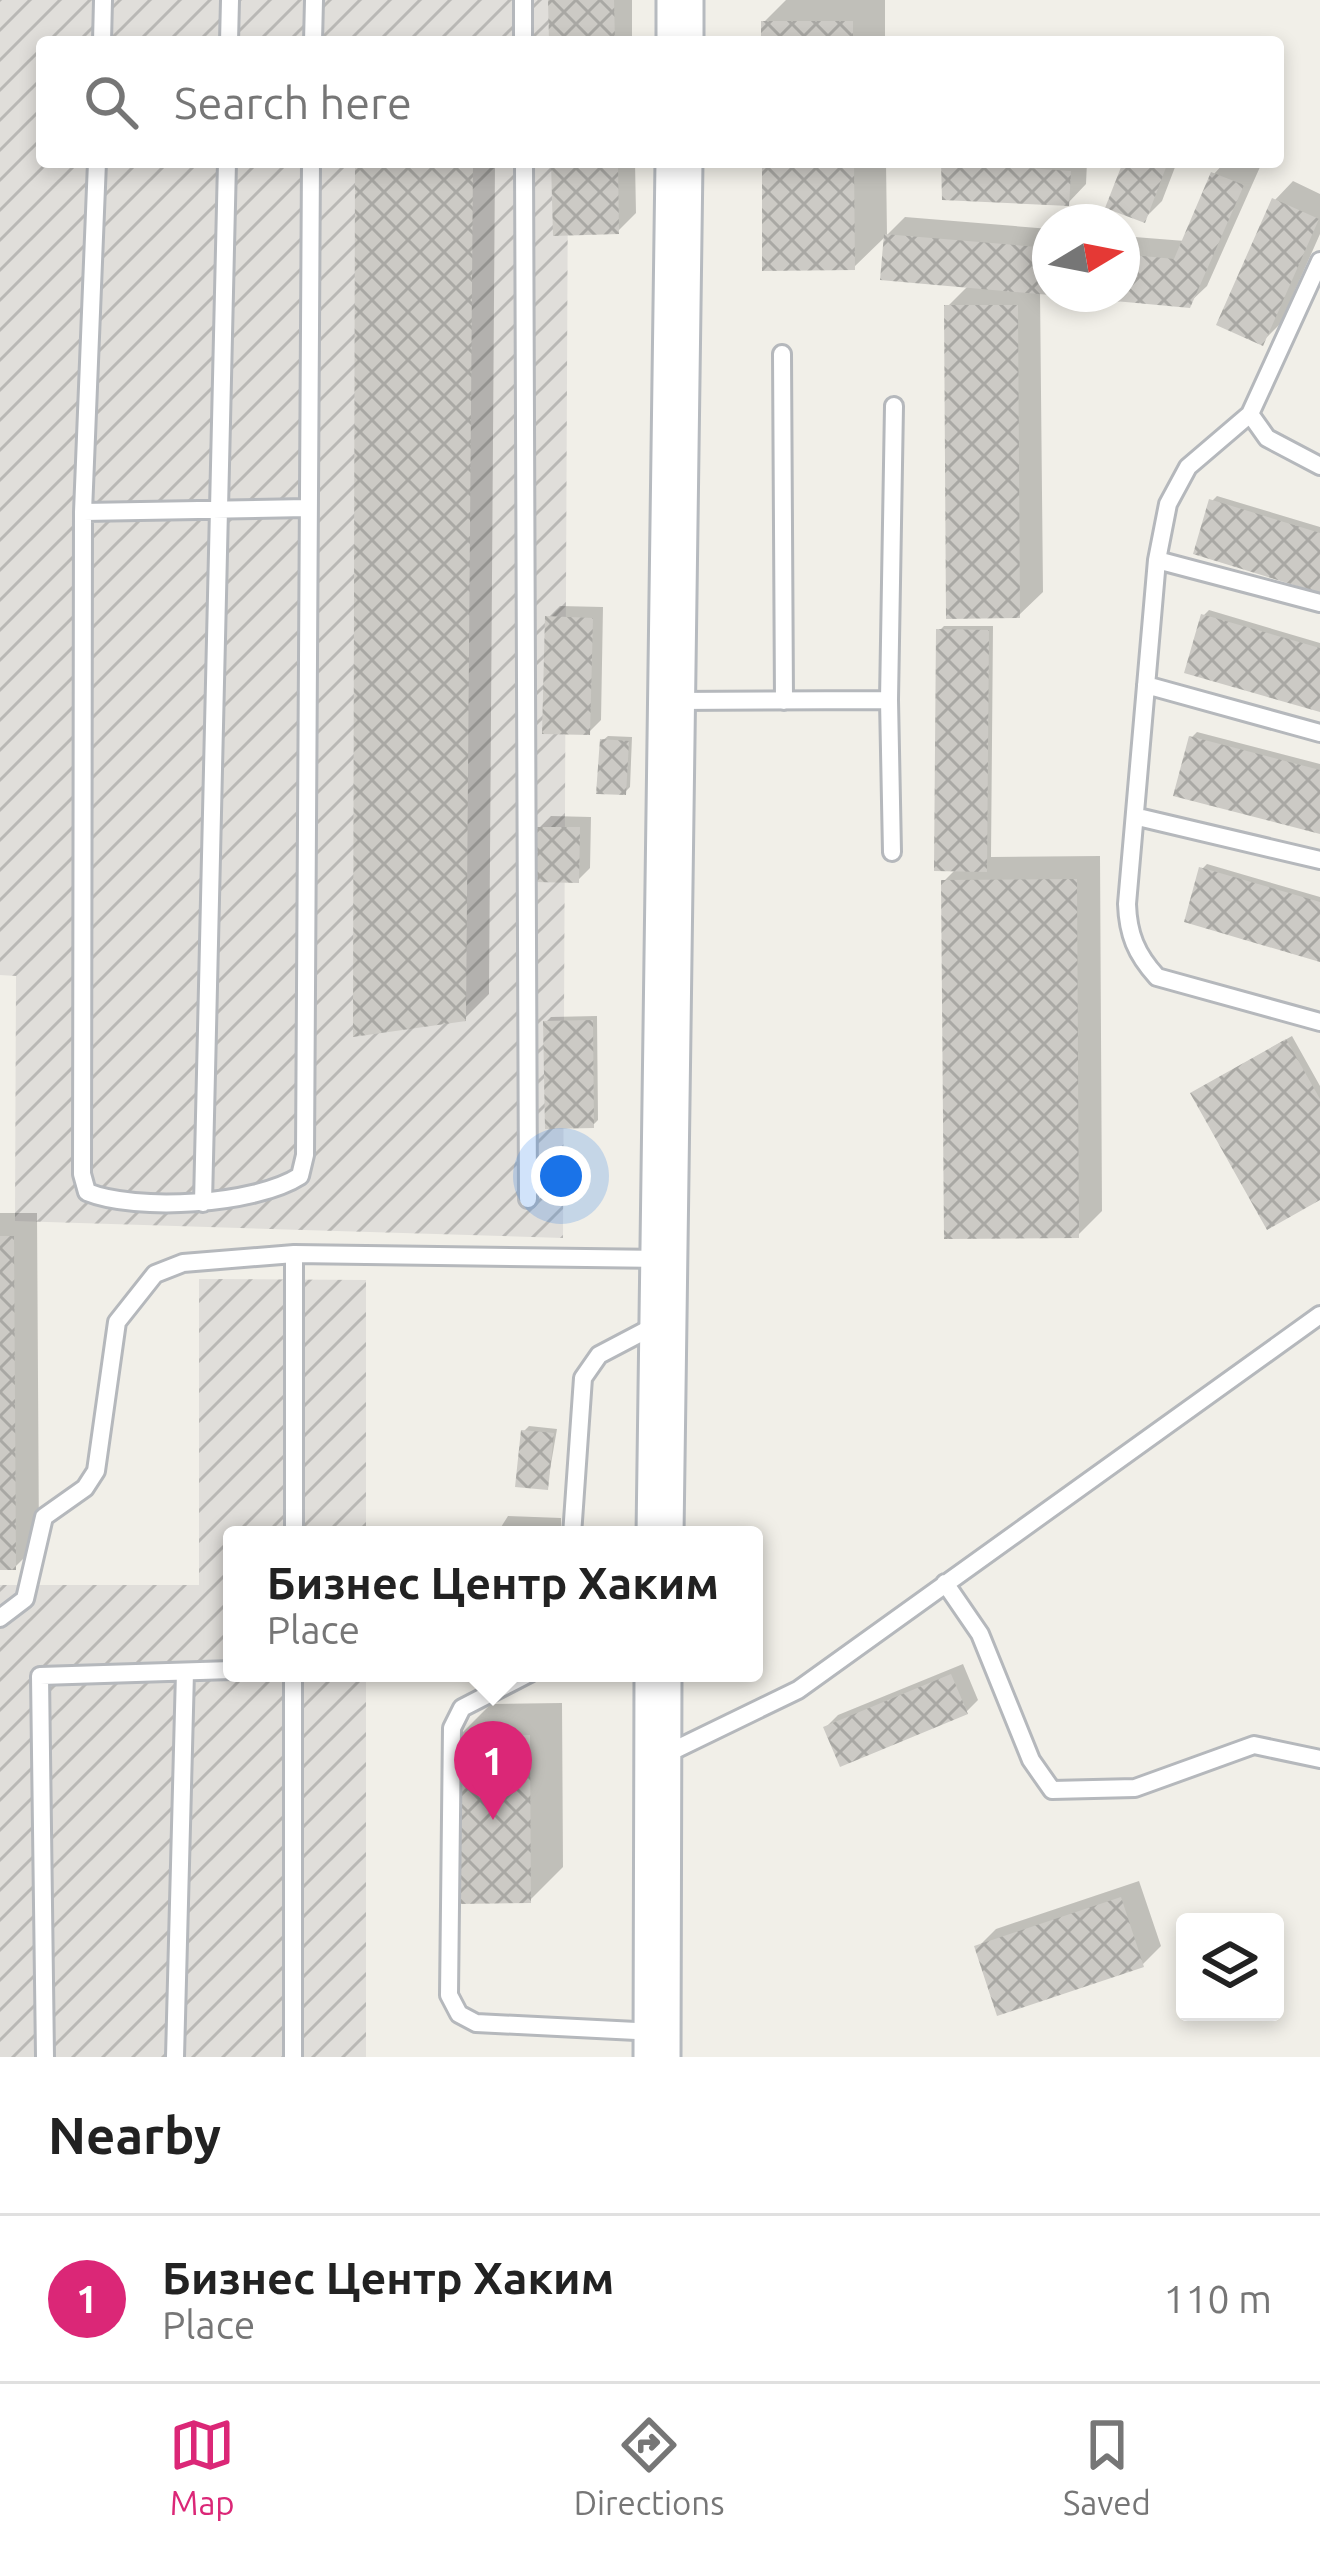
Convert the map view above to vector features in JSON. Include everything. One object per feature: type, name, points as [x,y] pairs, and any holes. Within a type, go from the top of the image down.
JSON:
[{"type":"main road","points":[[680,0],[680,36]]},
{"type":"main road","points":[[660,1526],[679,168]]},
{"type":"main road","points":[[657,2044],[658,1682]]},
{"type":"lane","points":[[101,36],[103,0]]},
{"type":"lane","points":[[230,0],[230,36]]},
{"type":"lane","points":[[313,36],[314,0]]},
{"type":"lane","points":[[523,0],[523,36]]},
{"type":"lane","points":[[97,168],[83,512],[82,1174],[87,1192],[105,1199],[203,1203],[286,1185],[300,1176],[305,1155],[311,168]]},
{"type":"lane","points":[[203,1203],[226,168]]},
{"type":"lane","points":[[524,168],[528,1199]]},
{"type":"lane","points":[[1320,261],[1250,413],[1187,467],[1168,504],[1157,560],[1128,931],[1157,977],[1320,1022]]},
{"type":"lane","points":[[782,354],[784,701]]},
{"type":"lane","points":[[892,852],[889,700],[894,406]]},
{"type":"lane","points":[[1250,413],[1267,438],[1320,466]]},
{"type":"lane","points":[[83,512],[307,508]]},
{"type":"lane","points":[[1157,560],[1320,603]]},
{"type":"lane","points":[[1146,685],[1320,733]]},
{"type":"lane","points":[[672,701],[889,700]]},
{"type":"lane","points":[[1138,817],[1320,860]]},
{"type":"lane","points":[[0,1618],[18,1609],[25,1598],[44,1517],[85,1488],[96,1471],[117,1322],[155,1274],[183,1263],[294,1254],[665,1258]]},
{"type":"lane","points":[[294,1254],[294,1526]]},
{"type":"lane","points":[[659,1757],[798,1690],[1320,1315]]},
{"type":"lane","points":[[573,1526],[583,1378],[589,1363],[664,1321]]},
{"type":"lane","points":[[945,1583],[980,1634],[1030,1760],[1052,1790],[1135,1788],[1254,1745],[1320,1759]]},
{"type":"lane","points":[[45,2057],[40,1676],[223,1670]]},
{"type":"lane","points":[[175,2057],[184,1672]]},
{"type":"lane","points":[[293,1682],[293,2057]]},
{"type":"lane","points":[[513,1682],[462,1708],[452,1728],[449,1994],[459,2014],[476,2023],[657,2044]]},
{"type":"shaded area","points":[[0,0],[569,0],[569,36],[36,36],[36,168],[568,168],[563,1238],[15,1221],[16,976],[0,975]]},
{"type":"shaded area","points":[[199,1279],[366,1280],[366,1526],[223,1526],[223,1682],[366,1682],[366,2057],[0,2057],[0,1585],[199,1585]]},
{"type":"building","points":[[548,0],[614,0],[615,36],[549,36]]},
{"type":"building","points":[[761,21],[853,21],[853,36],[761,36]]},
{"type":"building","points":[[355,168],[473,168],[466,1021],[353,1037]]},
{"type":"building","points":[[551,168],[618,168],[619,234],[553,236]]},
{"type":"building","points":[[762,168],[854,168],[855,270],[762,271]]},
{"type":"building","points":[[941,168],[1071,171],[1069,204],[942,200]]},
{"type":"building","points":[[1121,168],[1166,168],[1145,223],[1140,221],[1140,204],[1107,204]]},
{"type":"building","points":[[1211,172],[1244,185],[1190,308],[1140,303],[1140,256],[1174,259]]},
{"type":"building","points":[[1272,198],[1319,219],[1263,346],[1216,325]]},
{"type":"building","points":[[884,234],[1032,246],[1032,293],[880,280]]},
{"type":"building","points":[[944,305],[1018,305],[1020,618],[946,619]]},
{"type":"building","points":[[1209,499],[1320,533],[1320,593],[1193,554]]},
{"type":"building","points":[[1201,614],[1320,648],[1320,712],[1184,673]]},
{"type":"building","points":[[545,616],[593,618],[590,735],[542,734]]},
{"type":"building","points":[[936,629],[989,630],[987,872],[934,871]]},
{"type":"building","points":[[1189,736],[1320,770],[1320,834],[1173,796]]},
{"type":"building","points":[[600,739],[629,741],[626,795],[596,794]]},
{"type":"building","points":[[536,827],[580,827],[579,883],[535,882]]},
{"type":"building","points":[[1199,867],[1320,902],[1320,962],[1184,922]]},
{"type":"building","points":[[1077,879],[1079,1238],[944,1239],[941,880]]},
{"type":"building","points":[[593,1020],[594,1128],[545,1129],[543,1021]]},
{"type":"building","points":[[1286,1039],[1320,1099],[1320,1200],[1267,1230],[1190,1093]]},
{"type":"building","points":[[0,1236],[14,1236],[16,1570],[0,1570]]},
{"type":"building","points":[[521,1430],[554,1433],[548,1490],[515,1487]]},
{"type":"building","points":[[951,1674],[968,1714],[840,1767],[823,1727]]},
{"type":"building","points":[[530,1735],[531,1903],[457,1904],[456,1736]]},
{"type":"building","points":[[1121,1897],[1144,1967],[997,2016],[974,1946]]},
{"type":"place","name":"Бизнес Центр Хаким","points":[[493,1820]]}]
